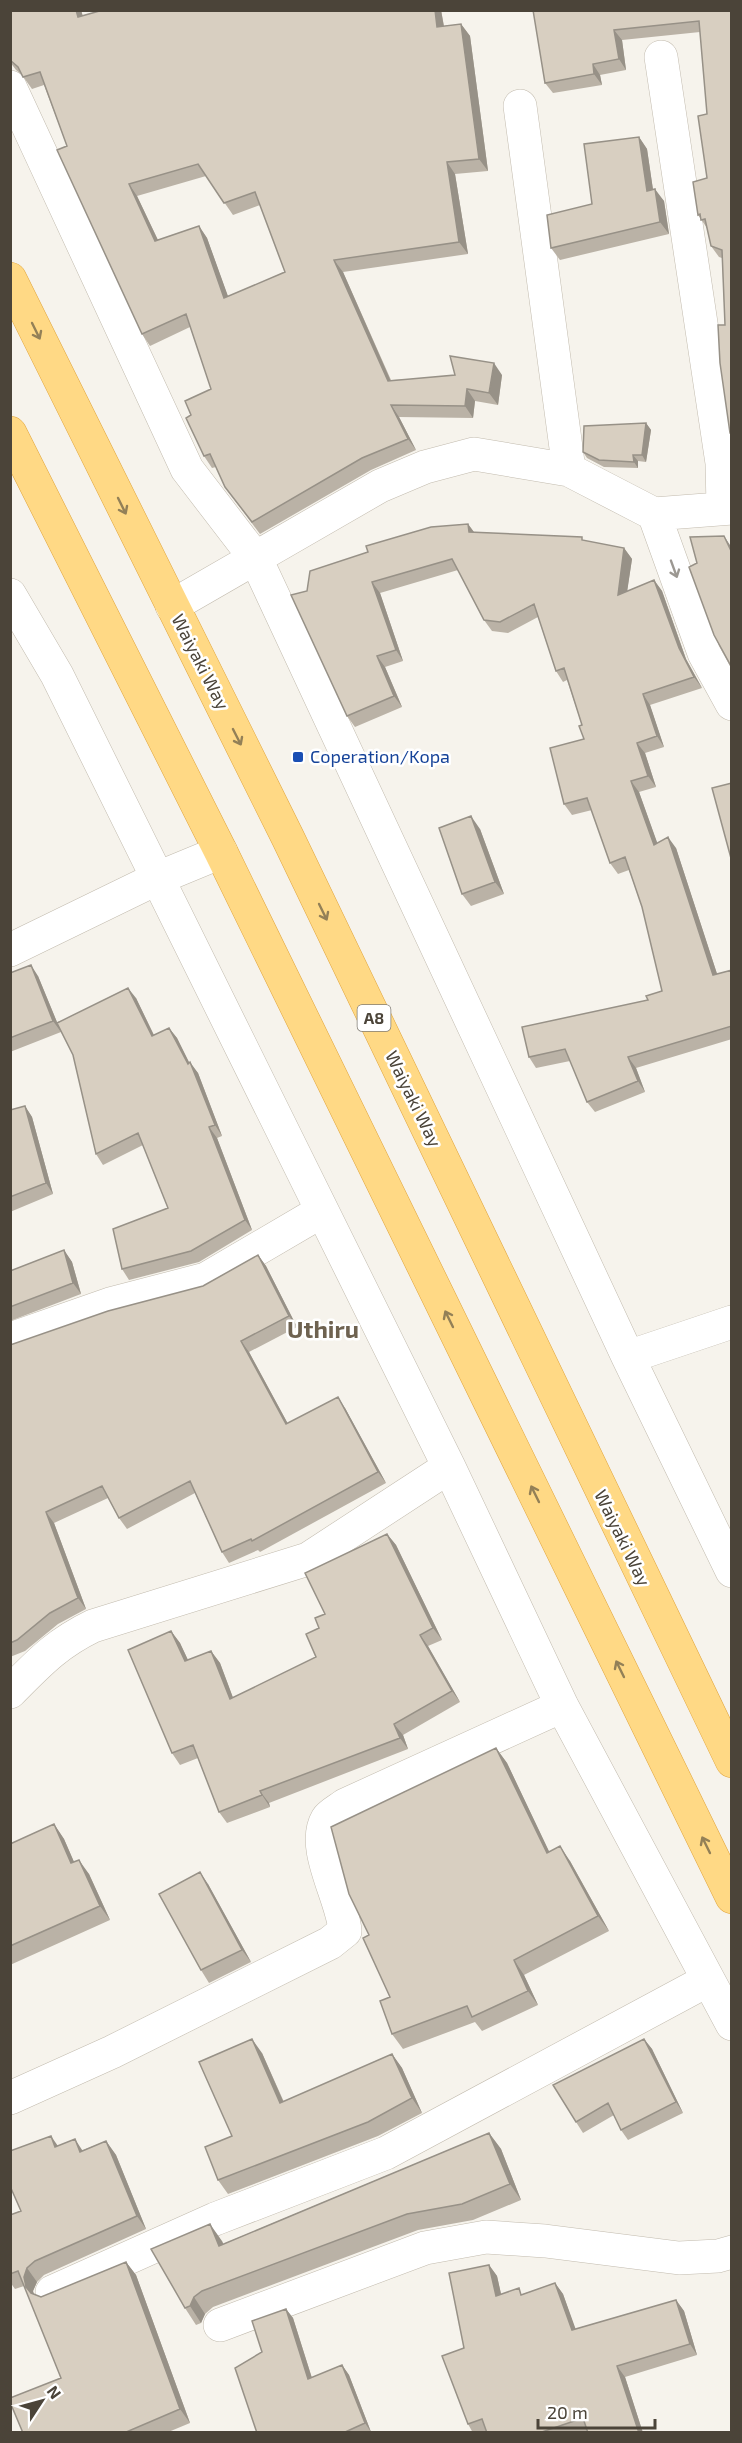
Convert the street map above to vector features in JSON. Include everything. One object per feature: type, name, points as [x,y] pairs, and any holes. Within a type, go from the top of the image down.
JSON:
[{"type":"highway","name":"Waiyaki Way","points":[[10,279],[293,849],[732,1761]]},
{"type":"highway","points":[[10,433],[221,852],[732,1897]]},
{"type":"street","points":[[172,606],[380,486],[425,467],[474,454],[569,470],[654,514],[727,508],[661,57]]},
{"type":"street","points":[[10,87],[187,469],[256,559],[628,1357],[732,1571]]},
{"type":"street","points":[[520,106],[569,470]]},
{"type":"street","points":[[654,514],[704,652],[732,704]]},
{"type":"street","points":[[10,595],[57,675],[158,878],[449,1467],[562,1706],[732,2024]]},
{"type":"street","points":[[10,950],[158,878],[221,852]]},
{"type":"street","points":[[10,1339],[110,1304],[206,1279],[322,1211]]},
{"type":"street","points":[[628,1357],[732,1322]]},
{"type":"street","points":[[10,1692],[51,1650],[75,1635],[93,1626],[308,1559],[449,1467]]},
{"type":"street","points":[[10,2098],[112,2052],[330,1943],[345,1932],[344,1915],[321,1843],[327,1818],[345,1805],[562,1706]]},
{"type":"street","points":[[52,2292],[215,2219],[386,2153],[708,1980]]},
{"type":"street","points":[[220,2325],[425,2248],[486,2237],[545,2241],[679,2258],[718,2256],[732,2252]]},
{"type":"building","points":[[10,10],[76,10],[78,17],[103,10],[435,10],[437,27],[461,24],[479,159],[447,162],[459,242],[334,260],[388,381],[455,375],[450,356],[494,363],[489,393],[467,389],[465,406],[391,405],[408,439],[362,458],[252,522],[225,487],[210,454],[204,456],[186,418],[191,415],[185,401],[211,389],[186,314],[142,334],[57,150],[67,146],[40,72],[23,77],[18,67],[10,60]],"holes":[[[198,164],[224,203],[255,192],[285,272],[224,298],[199,226],[155,241],[129,184]]]},
{"type":"building","points":[[533,10],[732,10],[732,433],[730,433],[720,363],[718,325],[725,325],[722,250],[711,246],[705,219],[701,220],[700,214],[698,215],[693,182],[707,178],[698,116],[707,114],[699,21],[614,30],[619,59],[593,64],[594,74],[545,83]]},
{"type":"building","points":[[639,137],[647,191],[655,189],[660,222],[551,248],[547,215],[592,204],[584,144]]},
{"type":"building","points":[[646,423],[642,455],[633,455],[634,462],[599,460],[583,452],[584,426]]},
{"type":"building","points":[[468,524],[469,532],[582,537],[582,540],[624,548],[618,595],[654,580],[679,648],[694,677],[643,694],[657,736],[637,743],[648,776],[631,781],[654,845],[668,837],[713,975],[732,970],[732,1026],[628,1057],[638,1081],[587,1102],[565,1049],[529,1057],[522,1027],[648,1000],[646,996],[662,991],[642,907],[625,857],[610,863],[587,798],[564,804],[550,748],[584,739],[579,726],[582,725],[564,668],[556,671],[534,604],[500,622],[484,620],[452,559],[372,582],[396,650],[377,656],[394,696],[347,716],[291,595],[307,591],[310,571],[368,552],[366,546],[431,527]]},
{"type":"building","points":[[724,536],[732,553],[731,666],[714,635],[689,567],[697,563],[690,537]]},
{"type":"building","points":[[732,783],[732,862],[712,788]]},
{"type":"building","points":[[471,816],[495,882],[462,894],[439,828]]},
{"type":"building","points":[[31,965],[53,1021],[10,1038],[10,973]]},
{"type":"building","points":[[128,988],[152,1036],[169,1028],[188,1064],[190,1062],[215,1125],[209,1127],[245,1220],[191,1251],[122,1269],[113,1229],[168,1208],[138,1133],[96,1154],[73,1055],[57,1023]]},
{"type":"building","points":[[25,1106],[46,1183],[10,1197],[10,1110]]},
{"type":"building","points":[[64,1250],[73,1283],[10,1307],[10,1271]]},
{"type":"building","points":[[258,1255],[289,1316],[241,1341],[286,1424],[338,1397],[378,1472],[252,1541],[251,1539],[222,1552],[190,1481],[119,1518],[102,1486],[46,1512],[78,1598],[50,1613],[10,1643],[10,1345],[108,1311],[203,1286]]},
{"type":"building","points":[[387,1534],[433,1628],[420,1635],[452,1691],[394,1724],[400,1738],[260,1791],[262,1795],[219,1812],[193,1745],[172,1753],[128,1650],[171,1631],[185,1661],[211,1651],[230,1699],[316,1657],[306,1634],[319,1628],[315,1618],[325,1614],[305,1573]]},
{"type":"building","points":[[496,1748],[547,1853],[560,1846],[598,1916],[514,1960],[528,1991],[472,2017],[467,2006],[392,2034],[380,2001],[390,1997],[363,1938],[369,1935],[349,1894],[331,1827]]},
{"type":"building","points":[[54,1824],[71,1863],[79,1860],[100,1906],[10,1946],[10,1844]]},
{"type":"building","points":[[200,1872],[242,1950],[201,1970],[159,1894]]},
{"type":"building","points":[[252,2039],[280,2103],[392,2054],[412,2098],[368,2122],[218,2180],[205,2147],[232,2136],[199,2062]]},
{"type":"building","points":[[644,2039],[676,2102],[621,2130],[608,2103],[576,2122],[553,2085]]},
{"type":"building","points":[[489,2133],[510,2184],[462,2204],[407,2214],[202,2291],[194,2297],[190,2306],[185,2308],[151,2249],[210,2224],[219,2246]]},
{"type":"building","points":[[51,2136],[55,2147],[75,2139],[80,2152],[106,2141],[137,2216],[35,2261],[27,2268],[24,2277],[26,2287],[31,2293],[41,2297],[126,2262],[180,2409],[124,2433],[23,2433],[10,2402],[10,2398],[61,2378],[18,2271],[10,2274],[10,2215],[21,2211],[10,2186],[10,2151]]},
{"type":"building","points":[[489,2265],[496,2296],[519,2288],[521,2295],[555,2283],[572,2330],[676,2300],[690,2344],[617,2366],[639,2433],[588,2433],[583,2418],[539,2433],[487,2433],[482,2419],[468,2424],[442,2356],[464,2348],[449,2273]]},
{"type":"building","points":[[286,2309],[308,2379],[342,2365],[365,2423],[343,2433],[257,2433],[235,2368],[262,2352],[252,2321]]},
{"type":"place","name":"Coperation/Kopa","points":[[298,757]]},
{"type":"district","name":"Uthiru","points":[[323,1330]]}]
